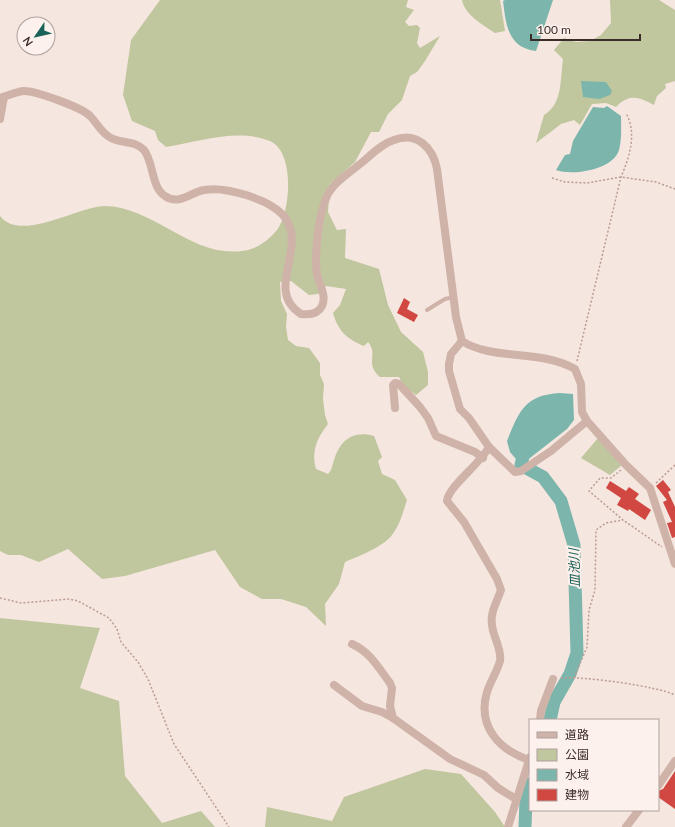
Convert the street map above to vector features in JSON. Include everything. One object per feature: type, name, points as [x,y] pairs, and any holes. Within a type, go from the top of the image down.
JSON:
[{"type":"street","points":[[0,120],[2,97],[24,91],[40,94],[90,115],[104,134],[112,139],[134,143],[142,149],[148,156],[156,183],[164,196],[178,200],[203,190],[218,190],[260,200],[278,210],[288,222],[293,240],[284,290],[290,304],[301,314],[315,313],[321,307],[324,297],[317,273],[316,258],[323,207],[328,194],[354,169],[386,144],[402,138],[418,140],[428,147],[435,160],[456,317],[462,341],[474,347],[554,360],[575,369],[581,384],[582,412],[587,421],[626,465],[650,488],[675,564]]},
{"type":"street","points":[[462,341],[452,354],[449,372],[460,408],[469,418],[489,447],[515,472],[521,470],[551,451],[587,421]]},
{"type":"street","points":[[395,408],[393,386],[395,383],[398,384],[420,407],[428,418],[436,436],[475,452],[483,458]]},
{"type":"street","points":[[489,447],[483,458],[458,483],[447,501],[464,522],[497,579],[501,590],[492,611],[492,625],[500,655],[500,661],[486,693],[484,708],[487,720],[497,742],[515,756],[529,759],[508,827]]},
{"type":"street","points":[[352,644],[363,649],[370,656],[390,683],[392,688],[390,706],[393,718]]},
{"type":"street","points":[[540,719],[544,700],[553,679]]},
{"type":"street","points":[[334,685],[362,706],[382,712],[393,718],[450,760],[484,775],[498,788],[516,799]]},
{"type":"street","points":[[659,785],[674,766]]},
{"type":"street","points":[[626,827],[639,811]]},
{"type":"lane","points":[[427,310],[445,299],[454,297]]},
{"type":"path","points":[[575,369],[621,176],[627,163],[632,127],[626,113]]},
{"type":"path","points":[[552,178],[565,182],[587,183],[621,176],[656,182],[675,189]]},
{"type":"path","points":[[626,465],[611,478],[600,478],[589,491],[623,520],[670,552]]},
{"type":"path","points":[[650,488],[671,471],[675,465]]},
{"type":"path","points":[[574,678],[587,647],[589,610],[595,590],[596,530],[606,523],[623,520]]},
{"type":"path","points":[[0,598],[21,603],[69,599],[109,618],[117,629],[121,642],[138,662],[148,679],[174,744],[229,827]]},
{"type":"path","points":[[563,678],[574,678],[659,690],[675,695]]},
{"type":"green space","points":[[160,0],[408,0],[406,7],[414,10],[405,22],[409,26],[417,25],[420,28],[417,43],[420,48],[440,36],[417,72],[410,76],[402,100],[388,114],[379,132],[371,132],[355,162],[330,184],[328,212],[337,230],[346,229],[345,258],[379,269],[388,305],[401,332],[423,352],[428,372],[428,385],[416,395],[404,386],[399,377],[380,377],[375,372],[372,363],[372,351],[368,342],[364,346],[348,337],[341,330],[335,319],[333,313],[340,305],[346,289],[326,286],[318,294],[309,295],[291,281],[280,282],[281,301],[287,314],[286,327],[288,340],[296,346],[309,348],[320,363],[320,375],[324,384],[323,399],[325,415],[328,424],[316,445],[314,456],[316,469],[328,474],[340,447],[348,438],[360,434],[374,436],[382,457],[378,461],[382,474],[395,480],[407,500],[397,527],[388,539],[370,551],[345,562],[339,584],[325,604],[326,626],[306,607],[281,599],[262,599],[240,587],[215,550],[125,576],[102,579],[68,549],[39,562],[21,555],[8,555],[0,551],[0,216],[9,223],[21,226],[35,225],[81,211],[106,206],[124,209],[141,215],[189,240],[206,247],[223,251],[242,251],[256,247],[270,238],[282,221],[288,196],[287,169],[284,157],[278,147],[270,141],[258,137],[232,136],[204,139],[166,147],[158,140],[155,131],[132,121],[123,95],[131,40]]},
{"type":"green space","points":[[462,0],[500,0],[505,31],[495,33],[480,23],[467,10]]},
{"type":"green space","points":[[610,0],[659,0],[675,10],[675,81],[665,84],[666,88],[657,96],[654,105],[639,98],[630,98],[616,107],[606,103],[592,104],[580,125],[574,120],[561,124],[536,143],[544,115],[555,104],[560,90],[563,59],[554,50],[564,38],[576,42],[590,41],[601,35],[611,23]]},
{"type":"green space","points":[[598,438],[622,465],[610,475],[581,458]]},
{"type":"green space","points":[[0,618],[100,628],[80,688],[119,701],[125,776],[162,823],[201,811],[215,827],[0,827]]},
{"type":"green space","points":[[425,769],[461,774],[495,812],[505,827],[265,827],[267,807],[332,821],[344,797]]},
{"type":"water","points":[[553,0],[536,51],[519,45],[510,34],[505,19],[503,1]]},
{"type":"water","points":[[581,81],[606,82],[612,91],[610,95],[599,99],[583,97]]},
{"type":"water","points":[[607,106],[621,116],[621,142],[615,157],[601,167],[592,170],[582,172],[563,172],[556,170],[565,155],[570,154],[573,141],[593,107],[604,108]]},
{"type":"water","points":[[548,394],[573,394],[574,420],[567,429],[521,465],[510,452],[507,441],[515,422],[524,407],[531,401]]},
{"type":"building","points":[[404,298],[410,302],[407,309],[418,315],[414,322],[397,313]]},
{"type":"building","points":[[663,480],[671,490],[668,492],[675,507],[675,537],[672,538],[667,523],[672,522],[663,502],[667,500],[656,486]]},
{"type":"building","points":[[610,481],[626,491],[629,487],[639,494],[635,499],[651,510],[645,520],[629,509],[628,511],[617,505],[621,498],[606,488]]},
{"type":"building","points":[[675,771],[675,809],[659,798],[659,791],[663,789]]},
{"type":"waterway","name":"皿池川","points":[[525,448],[521,465],[543,477],[561,501],[574,545],[577,653],[570,674],[554,702],[550,719]]},
{"type":"waterway","name":"皿池川","points":[[525,827],[526,799],[529,788]]}]
